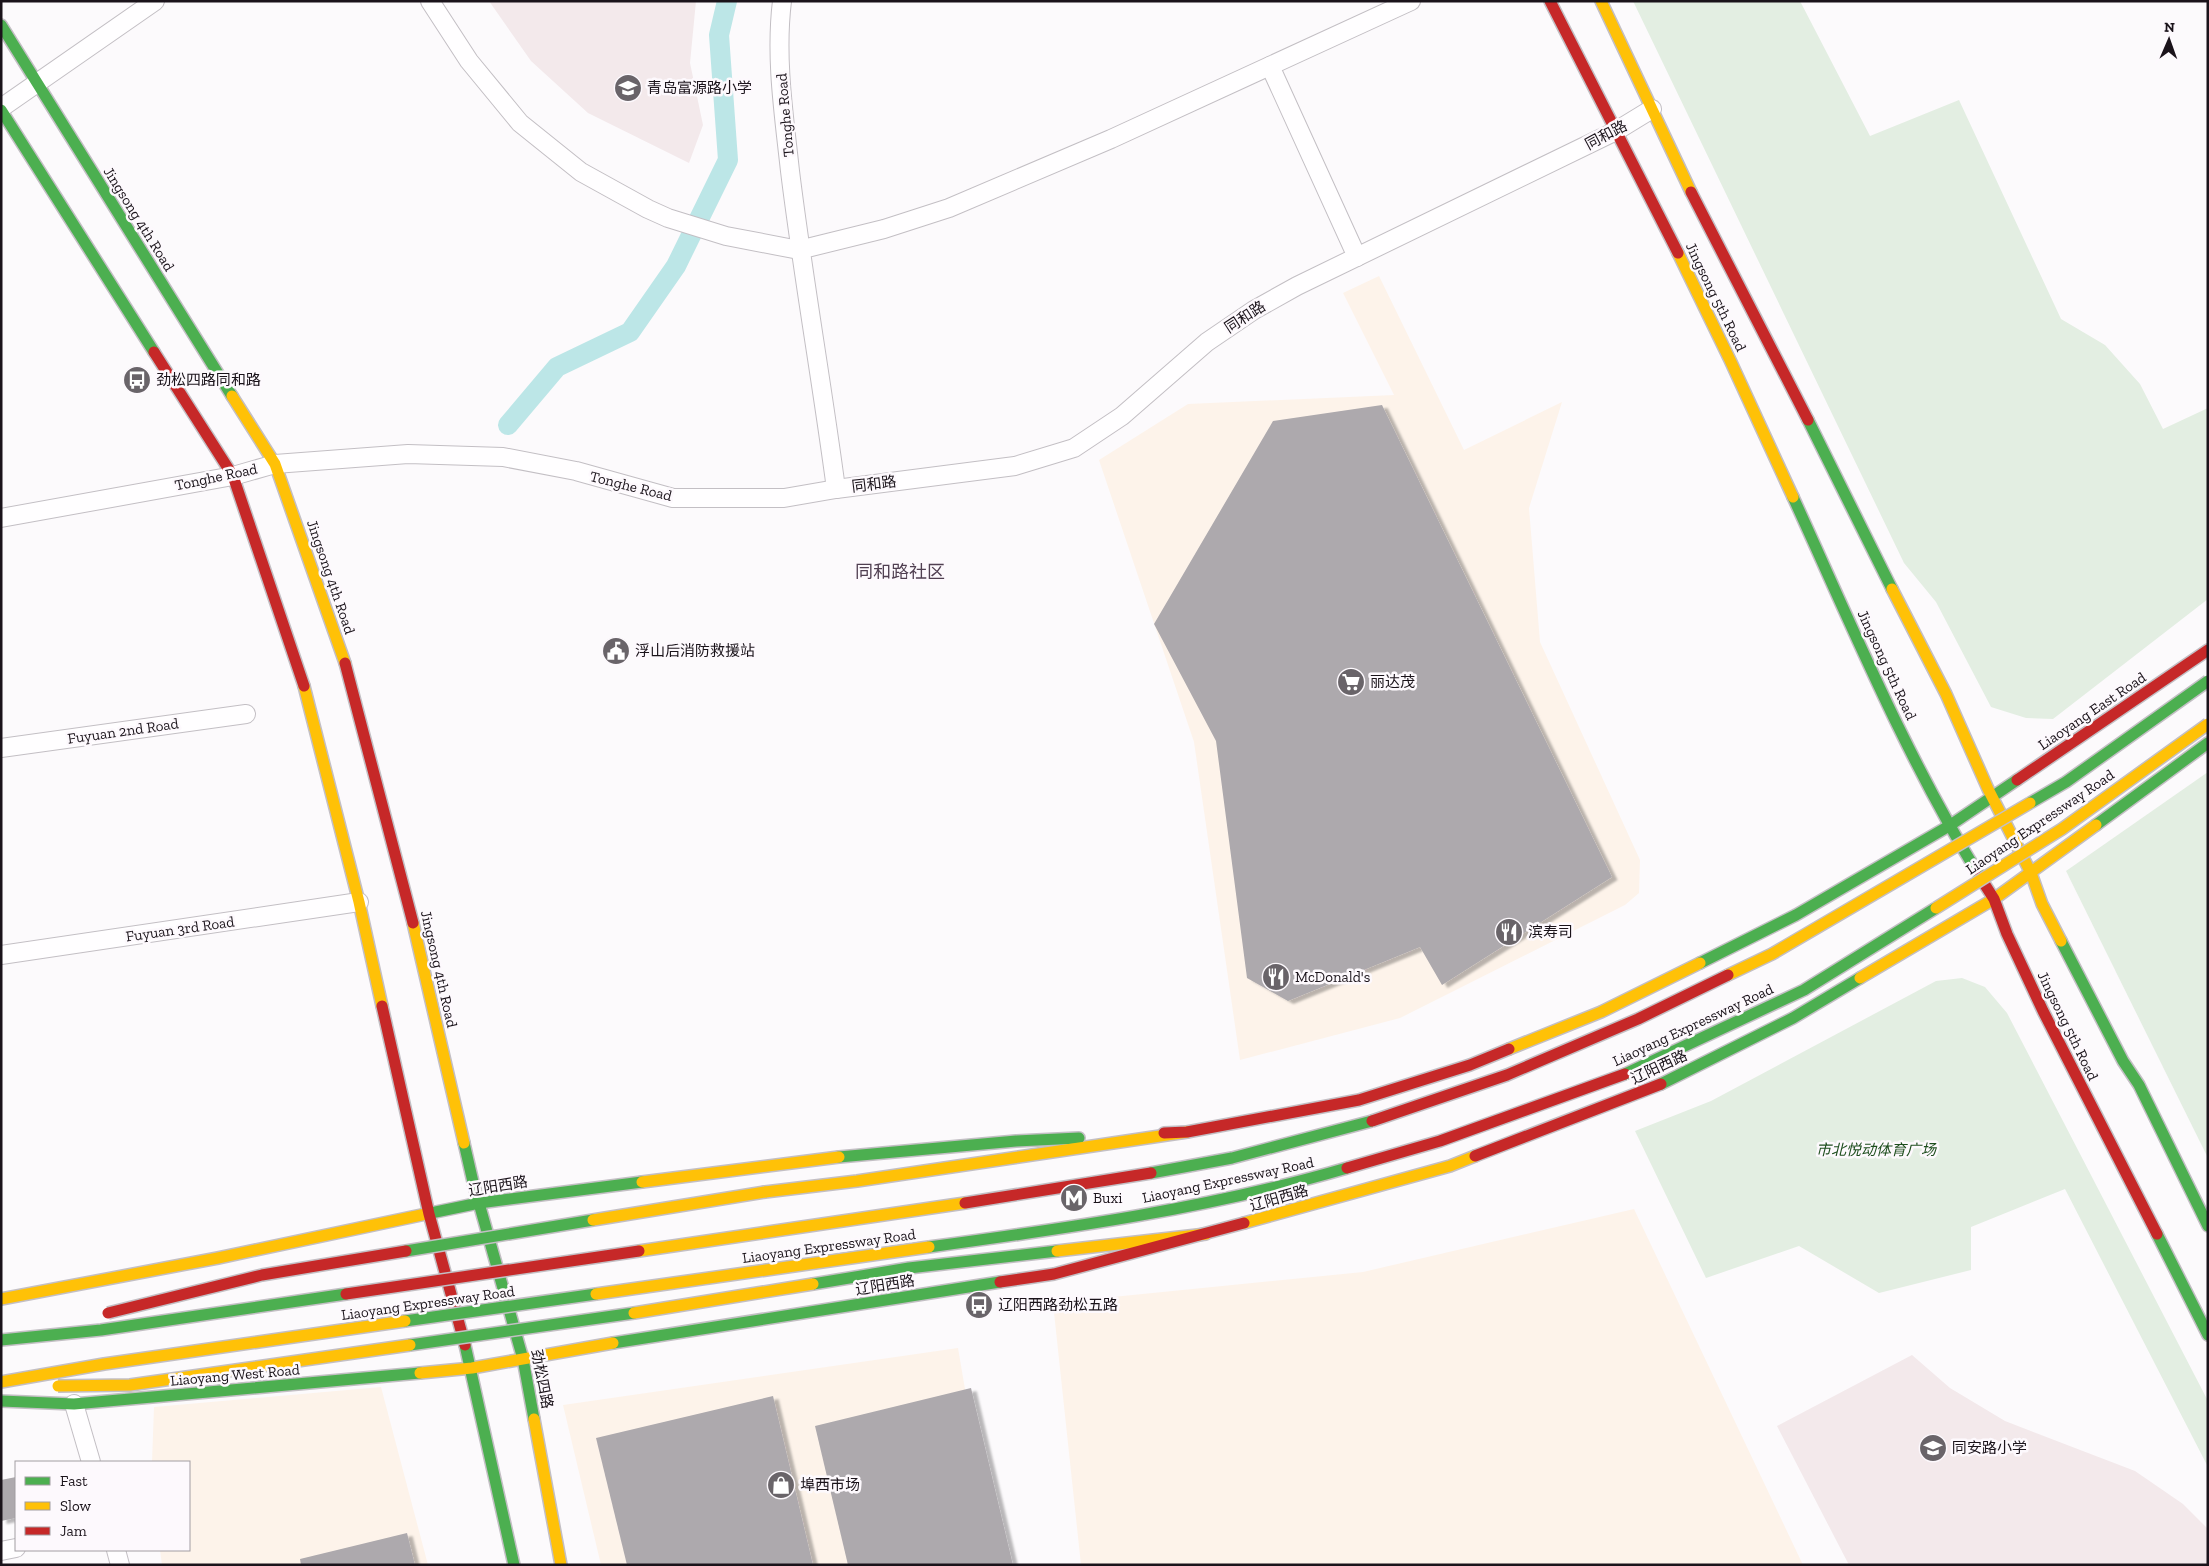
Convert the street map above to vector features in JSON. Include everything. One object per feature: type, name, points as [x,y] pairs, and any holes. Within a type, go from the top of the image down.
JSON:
[{"type":"main road","name":"Jingsong 5th Road","points":[[1550,1],[1647,190],[1730,360],[1886,700],[1949,826],[1994,899],[2007,934],[2042,1011],[2208,1335]]},
{"type":"main road","name":"Jingsong 5th Road","points":[[1601,1],[1682,174],[1759,322],[1946,694],[1988,789],[1994,796],[2031,874],[2042,904],[2123,1061],[2139,1085],[2208,1226]]},
{"type":"main road","name":"Jingsong 4th Road","points":[[1,25],[275,464],[347,669],[406,891],[479,1203]]},
{"type":"main road","points":[[1,109],[233,476],[305,689],[359,902],[429,1214],[472,1368],[514,1565]]},
{"type":"main road","name":"Liaoyang East Road","points":[[1994,796],[2208,650]]},
{"type":"main road","name":"Liaoyang Expressway Road","points":[[1,1339],[120,1327],[1058,1189],[1232,1158],[1364,1124],[1507,1076],[1638,1019],[1772,954],[2066,782],[2208,681]]},
{"type":"main road","name":"Liaoyang Expressway Road","points":[[1,1382],[113,1363],[1031,1232],[1186,1206],[1300,1182],[1440,1141],[1640,1068],[1804,990],[2062,829],[2208,724]]},
{"type":"main road","points":[[2031,874],[2208,743]]},
{"type":"main road","name":"辽阳西路","points":[[429,1214],[479,1203],[816,1160],[1016,1141],[1187,1132],[1359,1100],[1470,1065],[1601,1012],[1787,920],[1949,826],[1994,796]]},
{"type":"main road","name":"辽阳西路","points":[[472,1368],[1054,1274],[1450,1166],[1651,1089],[1793,1018],[1994,899],[2031,874]]},
{"type":"main road","points":[[95,1316],[262,1274],[765,1192],[857,1182],[1187,1132]]},
{"type":"main road","name":"劲松四路","points":[[479,1203],[523,1359],[561,1565]]},
{"type":"main road","points":[[1,1299],[218,1258],[429,1214]]},
{"type":"main road","points":[[1,1387],[130,1385],[615,1316],[909,1268],[1206,1234]]},
{"type":"main road","points":[[1,1339],[76,1320]]},
{"type":"main road","name":"Liaoyang West Road","points":[[1,1401],[74,1404],[472,1368]]},
{"type":"street","points":[[1,109],[156,1]]},
{"type":"street","points":[[430,1],[469,61],[520,123],[581,172],[668,218],[726,236],[799,250],[884,229],[949,208],[1111,139],[1411,1]]},
{"type":"street","name":"Tonghe Road","points":[[1,518],[233,476],[275,464],[408,454],[503,457],[576,471],[673,498],[784,498],[836,489],[799,250],[781,92],[779,25],[782,1]]},
{"type":"street","points":[[1270,66],[1357,256]]},
{"type":"street","name":"同和路","points":[[836,489],[1015,466],[1074,448],[1122,416],[1207,342],[1254,310],[1357,256],[1616,132],[1652,109]]},
{"type":"street","name":"Fuyuan 2nd Road","points":[[1,748],[246,714]]},
{"type":"street","name":"Fuyuan 3rd Road","points":[[1,955],[359,902]]},
{"type":"street","points":[[74,1404],[91,1461]]},
{"type":"street","points":[[1,1551],[15,1548]]},
{"type":"street","points":[[116,1551],[120,1565]]},
{"type":"shaded area","name":"青岛富源路小学","points":[[489,1],[696,1],[690,63],[703,125],[689,163],[588,113],[531,61]]},
{"type":"shaded area","name":"丽达茂","points":[[1379,276],[1464,450],[1562,402],[1529,508],[1540,642],[1640,860],[1639,893],[1625,905],[1400,1018],[1240,1060],[1194,742],[1099,460],[1188,404],[1394,395],[1343,293]]},
{"type":"shaded area","points":[[1634,1209],[1803,1565],[1081,1565],[1053,1303],[1363,1272]]},
{"type":"shaded area","name":"埠西市场","points":[[958,1348],[995,1565],[601,1565],[563,1405]]},
{"type":"shaded area","name":"同安路小学","points":[[1912,1355],[1950,1388],[2005,1421],[2135,1471],[2183,1504],[2208,1529],[2208,1565],[1849,1565],[1777,1426]]},
{"type":"shaded area","points":[[381,1387],[428,1565],[162,1565],[160,1551],[190,1551],[190,1461],[152,1461],[154,1407]]},
{"type":"green space","points":[[1633,1],[1800,1],[1870,136],[1959,100],[2061,319],[2105,345],[2140,384],[2163,429],[2208,408],[2208,599],[2053,719],[2026,718],[1991,707],[1936,602],[1904,563]]},
{"type":"green space","points":[[2208,772],[2208,1158],[2066,871]]},
{"type":"green space","name":"市北悦动体育广场","points":[[1962,978],[1985,987],[2007,1013],[2208,1401],[2208,1467],[2065,1189],[1971,1227],[1971,1270],[1879,1293],[1799,1246],[1706,1278],[1635,1131],[1711,1101],[1936,981]]},
{"type":"building","name":"丽达茂","points":[[1382,405],[1612,877],[1442,985],[1420,947],[1288,1001],[1247,978],[1216,741],[1154,624],[1273,421]]},
{"type":"building","points":[[971,1388],[1013,1565],[848,1565],[815,1426]]},
{"type":"building","points":[[773,1396],[813,1565],[627,1565],[596,1438]]},
{"type":"building","points":[[15,1477],[15,1518],[1,1521],[1,1480]]},
{"type":"building","points":[[407,1533],[415,1565],[301,1565],[300,1559]]},
{"type":"waterway","points":[[508,425],[557,367],[630,332],[676,266],[728,160],[719,35],[727,1]]},
{"type":"traffic: fast","points":[[1,25],[232,396]]},
{"type":"traffic: fast","points":[[1,110],[154,352]]},
{"type":"traffic: fast","points":[[1808,420],[1892,589]]},
{"type":"traffic: fast","points":[[1793,497],[1904,738],[1953,832],[1980,877]]},
{"type":"traffic: fast","points":[[2030,803],[2066,782],[2208,681]]},
{"type":"traffic: fast","points":[[2096,825],[2208,743]]},
{"type":"traffic: fast","points":[[1700,963],[1796,915],[1949,826],[2017,780]]},
{"type":"traffic: fast","points":[[1625,1074],[1804,990],[1936,908]]},
{"type":"traffic: fast","points":[[2061,941],[2123,1061],[2139,1085],[2208,1226]]},
{"type":"traffic: fast","points":[[1661,1084],[1793,1018],[1860,978]]},
{"type":"traffic: fast","points":[[1151,1173],[1232,1158],[1372,1121]]},
{"type":"traffic: fast","points":[[839,1157],[1016,1141],[1079,1138]]},
{"type":"traffic: fast","points":[[464,1143],[473,1182],[523,1359],[534,1419]]},
{"type":"traffic: fast","points":[[929,1247],[1087,1224],[1192,1206],[1244,1195],[1347,1168]]},
{"type":"traffic: fast","points":[[426,1214],[479,1203],[642,1182]]},
{"type":"traffic: fast","points":[[406,1251],[593,1220]]},
{"type":"traffic: fast","points":[[2157,1234],[2208,1335]]},
{"type":"traffic: fast","points":[[813,1284],[909,1268],[1057,1251]]},
{"type":"traffic: fast","points":[[613,1343],[1000,1282]]},
{"type":"traffic: fast","points":[[1,1340],[101,1330],[346,1294]]},
{"type":"traffic: fast","points":[[405,1321],[596,1294]]},
{"type":"traffic: fast","points":[[410,1345],[634,1313]]},
{"type":"traffic: fast","points":[[465,1345],[514,1565]]},
{"type":"traffic: fast","points":[[1,1401],[74,1404],[420,1373]]},
{"type":"traffic: slow","points":[[1601,1],[1691,192]]},
{"type":"traffic: slow","points":[[1678,253],[1793,497]]},
{"type":"traffic: slow","points":[[232,396],[275,464],[345,663]]},
{"type":"traffic: slow","points":[[1892,589],[1946,694],[1988,789],[2031,873],[2042,904],[2061,941]]},
{"type":"traffic: slow","points":[[304,686],[359,902],[382,1006]]},
{"type":"traffic: slow","points":[[1936,908],[2062,829],[2208,724]]},
{"type":"traffic: slow","points":[[1728,975],[1772,954],[2030,803]]},
{"type":"traffic: slow","points":[[1860,978],[1994,899],[2096,825]]},
{"type":"traffic: slow","points":[[413,923],[464,1143]]},
{"type":"traffic: slow","points":[[1509,1049],[1601,1012],[1700,963]]},
{"type":"traffic: slow","points":[[765,1192],[857,1181],[1187,1132]]},
{"type":"traffic: slow","points":[[1244,1223],[1450,1166],[1475,1156]]},
{"type":"traffic: slow","points":[[642,1182],[839,1157]]},
{"type":"traffic: slow","points":[[593,1220],[765,1192]]},
{"type":"traffic: slow","points":[[639,1251],[965,1203]]},
{"type":"traffic: slow","points":[[1,1299],[218,1258],[426,1214]]},
{"type":"traffic: slow","points":[[1057,1251],[1206,1234]]},
{"type":"traffic: slow","points":[[596,1294],[929,1247]]},
{"type":"traffic: slow","points":[[634,1313],[813,1284]]},
{"type":"traffic: slow","points":[[1,1382],[104,1364],[405,1321]]},
{"type":"traffic: slow","points":[[420,1373],[472,1368],[613,1343]]},
{"type":"traffic: slow","points":[[58,1386],[130,1385],[410,1345]]},
{"type":"traffic: slow","points":[[534,1419],[561,1565]]},
{"type":"traffic: jam","points":[[1550,1],[1678,253]]},
{"type":"traffic: jam","points":[[1691,192],[1808,420]]},
{"type":"traffic: jam","points":[[154,352],[233,476],[304,686]]},
{"type":"traffic: jam","points":[[2017,780],[2208,650]]},
{"type":"traffic: jam","points":[[345,663],[413,923]]},
{"type":"traffic: jam","points":[[1980,877],[1994,899],[2007,934],[2043,1011],[2157,1234]]},
{"type":"traffic: jam","points":[[1372,1121],[1507,1075],[1638,1019],[1728,975]]},
{"type":"traffic: jam","points":[[382,1006],[429,1214],[465,1345]]},
{"type":"traffic: jam","points":[[1164,1133],[1187,1132],[1359,1100],[1470,1065],[1509,1049]]},
{"type":"traffic: jam","points":[[1347,1168],[1440,1141],[1625,1074]]},
{"type":"traffic: jam","points":[[1475,1156],[1661,1084]]},
{"type":"traffic: jam","points":[[965,1203],[1151,1173]]},
{"type":"traffic: jam","points":[[1000,1282],[1054,1274],[1244,1223]]},
{"type":"traffic: jam","points":[[108,1313],[262,1275],[406,1251]]},
{"type":"traffic: jam","points":[[346,1294],[639,1251]]},
{"type":"place","name":"青岛富源路小学","points":[[628,88]]},
{"type":"place","name":"劲松四路同和路","points":[[137,380]]},
{"type":"place","name":"浮山后消防救援站","points":[[616,651]]},
{"type":"place","name":"丽达茂","points":[[1351,682]]},
{"type":"place","name":"滨寿司","points":[[1509,932]]},
{"type":"place","name":"McDonald's","points":[[1276,977]]},
{"type":"place","name":"Buxi","points":[[1074,1198]]},
{"type":"place","name":"辽阳西路劲松五路","points":[[979,1305]]},
{"type":"place","name":"同安路小学","points":[[1933,1448]]},
{"type":"place","name":"埠西市场","points":[[781,1485]]},
{"type":"district","name":"同和路社区","points":[[900,572]]}]
